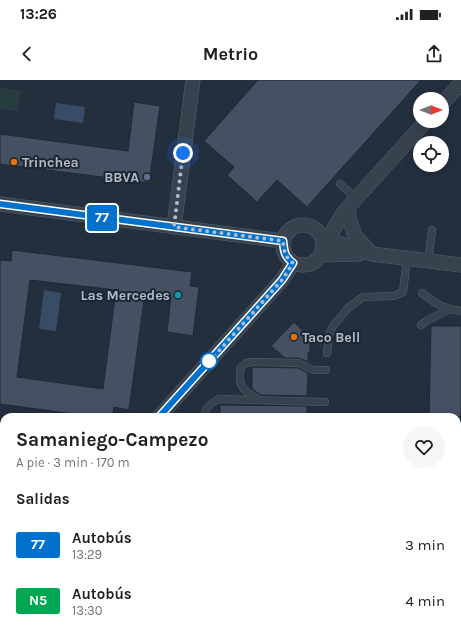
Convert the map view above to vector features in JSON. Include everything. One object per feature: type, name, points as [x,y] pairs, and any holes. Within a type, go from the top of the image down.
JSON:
[{"type":"street","points":[[174,227],[193,80]]},
{"type":"street","points":[[449,96],[461,83]]},
{"type":"street","points":[[420,128],[349,206],[331,234],[321,242],[317,260],[303,266],[293,263],[284,253],[283,241],[285,235],[294,227],[301,225],[311,226],[321,242],[372,254],[461,265]]},
{"type":"street","points":[[0,204],[283,241]]},
{"type":"street","points":[[349,206],[349,218],[355,236],[372,254]]},
{"type":"street","points":[[163,413],[282,280],[293,263]]},
{"type":"lane","points":[[340,184],[349,206]]},
{"type":"lane","points":[[428,261],[432,230]]},
{"type":"lane","points":[[327,353],[328,335],[333,326],[348,308],[363,297],[394,296],[403,292],[407,258]]},
{"type":"lane","points":[[422,293],[436,304],[461,311]]},
{"type":"lane","points":[[421,325],[450,309]]},
{"type":"lane","points":[[258,399],[248,394],[242,388],[240,382],[241,368],[246,363],[299,363],[313,370],[326,370]]},
{"type":"lane","points":[[204,413],[210,404],[219,399],[325,402]]},
{"type":"green space","points":[[0,88],[21,90],[18,111],[0,109]]},
{"type":"water","points":[[56,103],[85,107],[83,123],[54,119]]},
{"type":"water","points":[[44,290],[61,293],[56,331],[39,329]]},
{"type":"building","points":[[258,80],[421,80],[307,207],[277,180],[257,202],[227,175],[234,167],[204,141]]},
{"type":"building","points":[[134,102],[160,106],[149,183],[0,164],[0,134],[128,151]]},
{"type":"building","points":[[12,250],[192,272],[190,286],[199,287],[193,336],[167,332],[171,296],[145,293],[129,410],[114,407],[113,413],[66,413],[0,404],[0,260],[11,261]],"holes":[[[30,280],[116,290],[103,389],[17,377]]]},
{"type":"building","name":"Taco Bell","points":[[294,322],[310,338],[310,353],[308,353],[308,362],[299,358],[285,358],[271,346]]},
{"type":"building","points":[[431,326],[461,326],[461,413],[429,413]]},
{"type":"building","points":[[252,367],[298,368],[308,373],[307,396],[261,395],[252,389]]},
{"type":"building","points":[[220,405],[307,406],[307,413],[220,413]]},
{"type":"bus line","name":"77","points":[[0,204],[283,241],[284,253],[293,263],[282,280],[163,413]]},
{"type":"place","name":"Trinchea","points":[[14,162]]},
{"type":"place","name":"BBVA","points":[[147,177]]},
{"type":"place","name":"Las Mercedes","points":[[178,295]]},
{"type":"place","name":"Taco Bell","points":[[294,337]]},
{"type":"route","points":[[183,153],[174,227],[283,241],[284,253],[293,263],[282,280],[209,361]]}]
